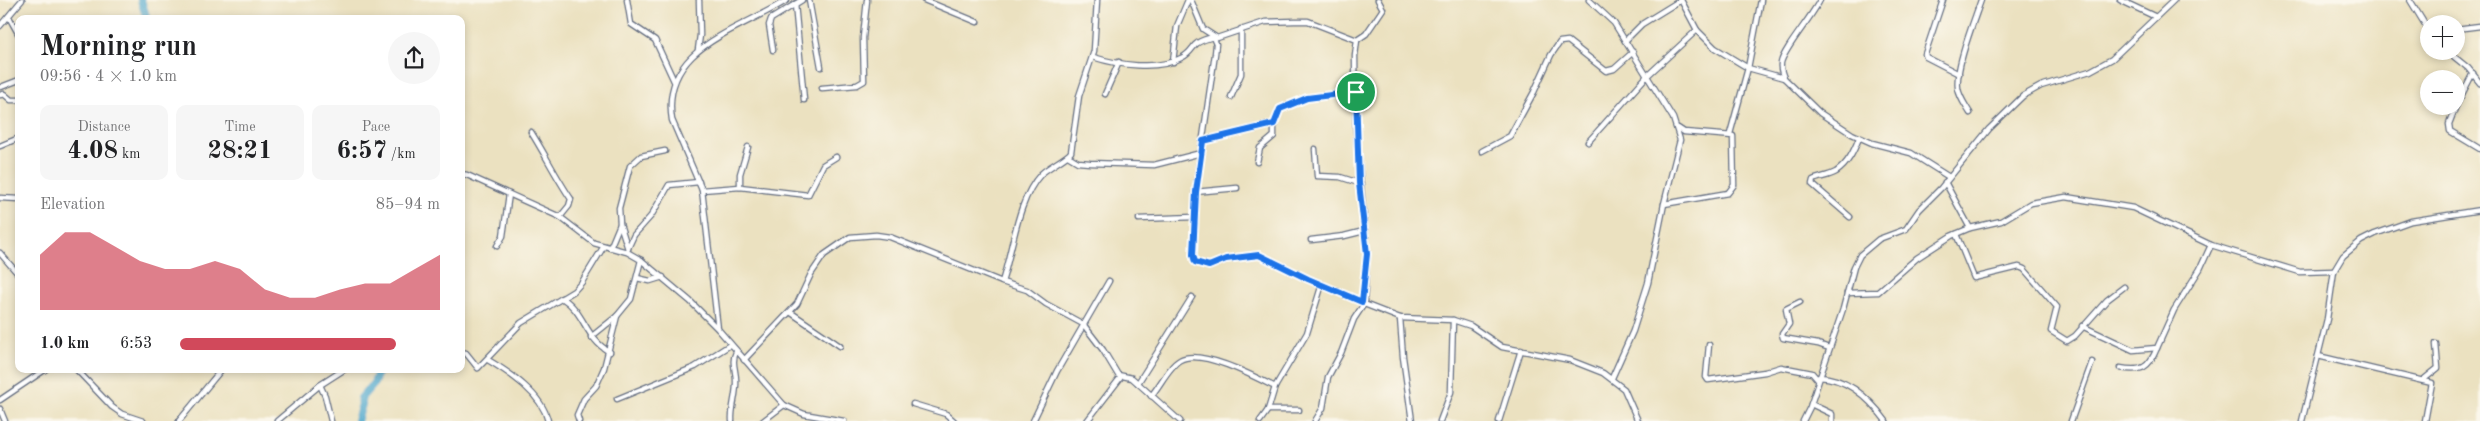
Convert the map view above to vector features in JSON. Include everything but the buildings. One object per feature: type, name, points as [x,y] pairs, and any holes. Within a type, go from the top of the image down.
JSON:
[{"type":"street","points":[[0,26],[10,17],[22,0]]},
{"type":"street","points":[[627,0],[631,24],[655,40],[674,81]]},
{"type":"street","points":[[698,50],[700,35],[699,0]]},
{"type":"street","points":[[718,329],[702,190],[672,120],[670,100],[674,81],[684,64],[698,50],[787,0]]},
{"type":"street","points":[[773,50],[770,20],[802,0]]},
{"type":"street","points":[[810,0],[821,67]]},
{"type":"street","points":[[822,88],[857,84],[864,81],[863,38],[867,0]]},
{"type":"street","points":[[924,0],[977,22]]},
{"type":"street","points":[[1002,282],[1027,195],[1040,175],[1071,152],[1078,96],[1093,57],[1097,0]]},
{"type":"street","points":[[1173,62],[1177,26],[1188,0]]},
{"type":"street","points":[[1192,0],[1203,29],[1213,37],[1216,44],[1196,192],[1193,255],[1198,263],[1209,266],[1226,259],[1259,255],[1400,318],[1454,320],[1471,326],[1502,347],[1570,360],[1612,378],[1624,389],[1638,421]]},
{"type":"street","points":[[1315,421],[1323,408],[1328,377],[1363,303],[1367,254],[1359,183],[1355,56],[1357,40],[1366,34],[1383,9],[1378,0]]},
{"type":"street","points":[[1589,0],[1614,23],[1633,52],[1677,128],[1679,145],[1664,204],[1648,283],[1629,340],[1612,378]]},
{"type":"street","points":[[1625,41],[1642,24],[1681,0],[1698,30],[1715,48],[1748,68],[1784,78]]},
{"type":"street","points":[[1730,134],[1748,68],[1761,0]]},
{"type":"street","points":[[1820,0],[1813,14],[1785,53],[1780,69],[1784,78],[1820,113],[1859,138],[1911,154],[1949,177]]},
{"type":"street","points":[[1943,0],[1925,54],[1926,57],[1959,74]]},
{"type":"street","points":[[1970,113],[1958,90],[1959,74],[1981,0]]},
{"type":"street","points":[[2120,0],[2156,17]]},
{"type":"street","points":[[1803,421],[1811,404],[1854,267],[1860,255],[1879,240],[1906,229],[1919,210],[1989,129],[2023,96],[2054,81],[2090,71],[2112,59],[2174,0]]},
{"type":"street","points":[[2410,0],[2420,16]]},
{"type":"street","points":[[795,4],[804,100]]},
{"type":"street","points":[[10,17],[15,28]]},
{"type":"street","points":[[1093,57],[1142,66],[1173,62],[1183,58],[1200,41],[1213,37],[1221,38],[1241,29],[1266,22],[1308,22],[1357,40]]},
{"type":"street","points":[[2465,28],[2480,26]]},
{"type":"street","points":[[1231,97],[1241,74],[1241,29]]},
{"type":"street","points":[[1588,142],[1647,76],[1698,30]]},
{"type":"street","points":[[1482,151],[1510,136],[1534,92],[1551,55],[1560,42],[1568,41],[1606,71],[1614,69],[1633,52]]},
{"type":"street","points":[[2458,60],[2473,73],[2480,83]]},
{"type":"street","points":[[1105,94],[1119,62]]},
{"type":"street","points":[[2465,89],[2473,73]]},
{"type":"street","points":[[15,81],[1,86],[1,94],[11,100],[15,100]]},
{"type":"street","points":[[1257,162],[1260,148],[1274,136],[1277,111],[1292,104],[1326,94],[1356,92]]},
{"type":"street","points":[[2452,115],[2449,124],[2450,131],[2480,149]]},
{"type":"street","points":[[1203,141],[1274,124]]},
{"type":"street","points":[[1664,204],[1728,193],[1732,190],[1734,139],[1730,134],[1684,132],[1677,128]]},
{"type":"street","points":[[532,132],[571,199],[570,206],[560,217]]},
{"type":"street","points":[[1850,217],[1812,184],[1812,180],[1835,172],[1843,166],[1851,156],[1859,138]]},
{"type":"street","points":[[0,146],[15,140]]},
{"type":"street","points":[[740,188],[740,174],[748,147]]},
{"type":"street","points":[[1315,149],[1317,176],[1340,177],[1359,183]]},
{"type":"street","points":[[627,251],[620,224],[619,208],[630,166],[641,156],[665,151]]},
{"type":"street","points":[[1068,156],[1078,162],[1154,164],[1201,153]]},
{"type":"street","points":[[702,190],[740,188],[808,195],[823,165],[836,156]]},
{"type":"street","points":[[465,174],[560,217],[586,238],[607,247],[627,251],[641,260],[663,277],[718,329],[730,346],[784,405],[804,414],[844,421]]},
{"type":"street","points":[[627,251],[634,235],[651,216],[669,185],[699,182]]},
{"type":"street","points":[[1945,182],[1970,228]]},
{"type":"street","points":[[1196,192],[1237,188]]},
{"type":"street","points":[[497,246],[503,236],[509,194]]},
{"type":"street","points":[[1847,293],[1878,292],[1917,258],[1956,234],[1970,228],[2001,221],[2031,203],[2066,197],[2133,208],[2211,245],[2300,272],[2334,271]]},
{"type":"street","points":[[0,198],[15,199]]},
{"type":"street","points":[[2302,421],[2327,319],[2334,271],[2349,250],[2375,234],[2430,216],[2480,210]]},
{"type":"street","points":[[1139,219],[1194,217]]},
{"type":"street","points":[[465,353],[478,368],[488,360],[521,323],[562,298],[582,282],[607,247],[620,224]]},
{"type":"street","points":[[1312,240],[1344,236],[1364,231]]},
{"type":"street","points":[[1956,234],[1974,278],[2021,268],[2057,306],[2052,332],[2068,341],[2107,300],[2124,287]]},
{"type":"street","points":[[744,360],[790,312],[802,296],[811,274],[824,255],[843,240],[862,236],[890,237],[1002,282],[1027,290],[1046,304],[1083,324],[1121,377],[1132,378],[1180,421]]},
{"type":"street","points":[[2120,368],[2134,369],[2147,367],[2152,361],[2174,310],[2200,269],[2211,245]]},
{"type":"street","points":[[0,253],[15,270]]},
{"type":"street","points":[[591,337],[617,316],[631,299],[641,260]]},
{"type":"street","points":[[637,278],[650,281],[663,277]]},
{"type":"street","points":[[1033,421],[1083,324],[1109,280]]},
{"type":"street","points":[[1260,421],[1268,410],[1275,387],[1307,333],[1322,284]]},
{"type":"street","points":[[1138,383],[1192,297]]},
{"type":"street","points":[[562,298],[574,308],[591,337],[601,347],[610,352]]},
{"type":"street","points":[[1800,302],[1786,309],[1789,324],[1782,334],[1783,338],[1830,348]]},
{"type":"street","points":[[790,312],[840,346]]},
{"type":"street","points":[[579,421],[577,416],[581,405],[598,382],[610,352],[617,316]]},
{"type":"street","points":[[1400,318],[1403,357],[1412,421]]},
{"type":"street","points":[[1440,421],[1451,392],[1454,320]]},
{"type":"street","points":[[2082,326],[2136,351],[2156,348]]},
{"type":"street","points":[[2423,380],[2438,368],[2436,344]]},
{"type":"street","points":[[1710,345],[1706,377],[1708,380],[1765,372],[1781,367],[1812,373],[1819,378],[1836,381],[1861,393],[1870,400],[1886,421]]},
{"type":"street","points":[[617,399],[695,367],[730,346]]},
{"type":"street","points":[[1499,421],[1505,408],[1521,350]]},
{"type":"street","points":[[732,421],[736,386],[733,360],[736,352]]},
{"type":"street","points":[[1152,396],[1177,362],[1194,356],[1230,366],[1275,387]]},
{"type":"street","points":[[2318,356],[2423,380],[2433,384],[2425,421]]},
{"type":"street","points":[[488,360],[524,386],[544,410],[548,421]]},
{"type":"street","points":[[2072,421],[2092,362]]},
{"type":"street","points":[[0,400],[40,373]]},
{"type":"street","points":[[80,373],[112,407],[122,414],[143,421]]},
{"type":"street","points":[[179,421],[219,373]]},
{"type":"street","points":[[277,421],[320,385],[339,373]]},
{"type":"street","points":[[1087,421],[1121,377]]},
{"type":"street","points":[[320,385],[325,396],[331,421]]},
{"type":"street","points":[[913,404],[946,414],[954,421]]},
{"type":"street","points":[[1811,404],[1832,414],[1832,421]]},
{"type":"street","points":[[763,421],[784,405]]},
{"type":"street","points":[[0,409],[6,421]]},
{"type":"street","points":[[1268,410],[1299,410]]},
{"type":"waterway","points":[[141,0],[146,15]]},
{"type":"waterway","points":[[357,421],[362,404],[361,398],[374,383],[378,373]]},
{"type":"route","points":[[1356,92],[1359,183],[1367,254],[1362,302],[1308,279],[1266,256],[1259,255],[1226,259],[1209,266],[1195,262],[1193,259],[1194,217],[1203,141],[1237,131],[1274,124],[1277,111],[1307,98],[1326,94],[1356,92]]}]
